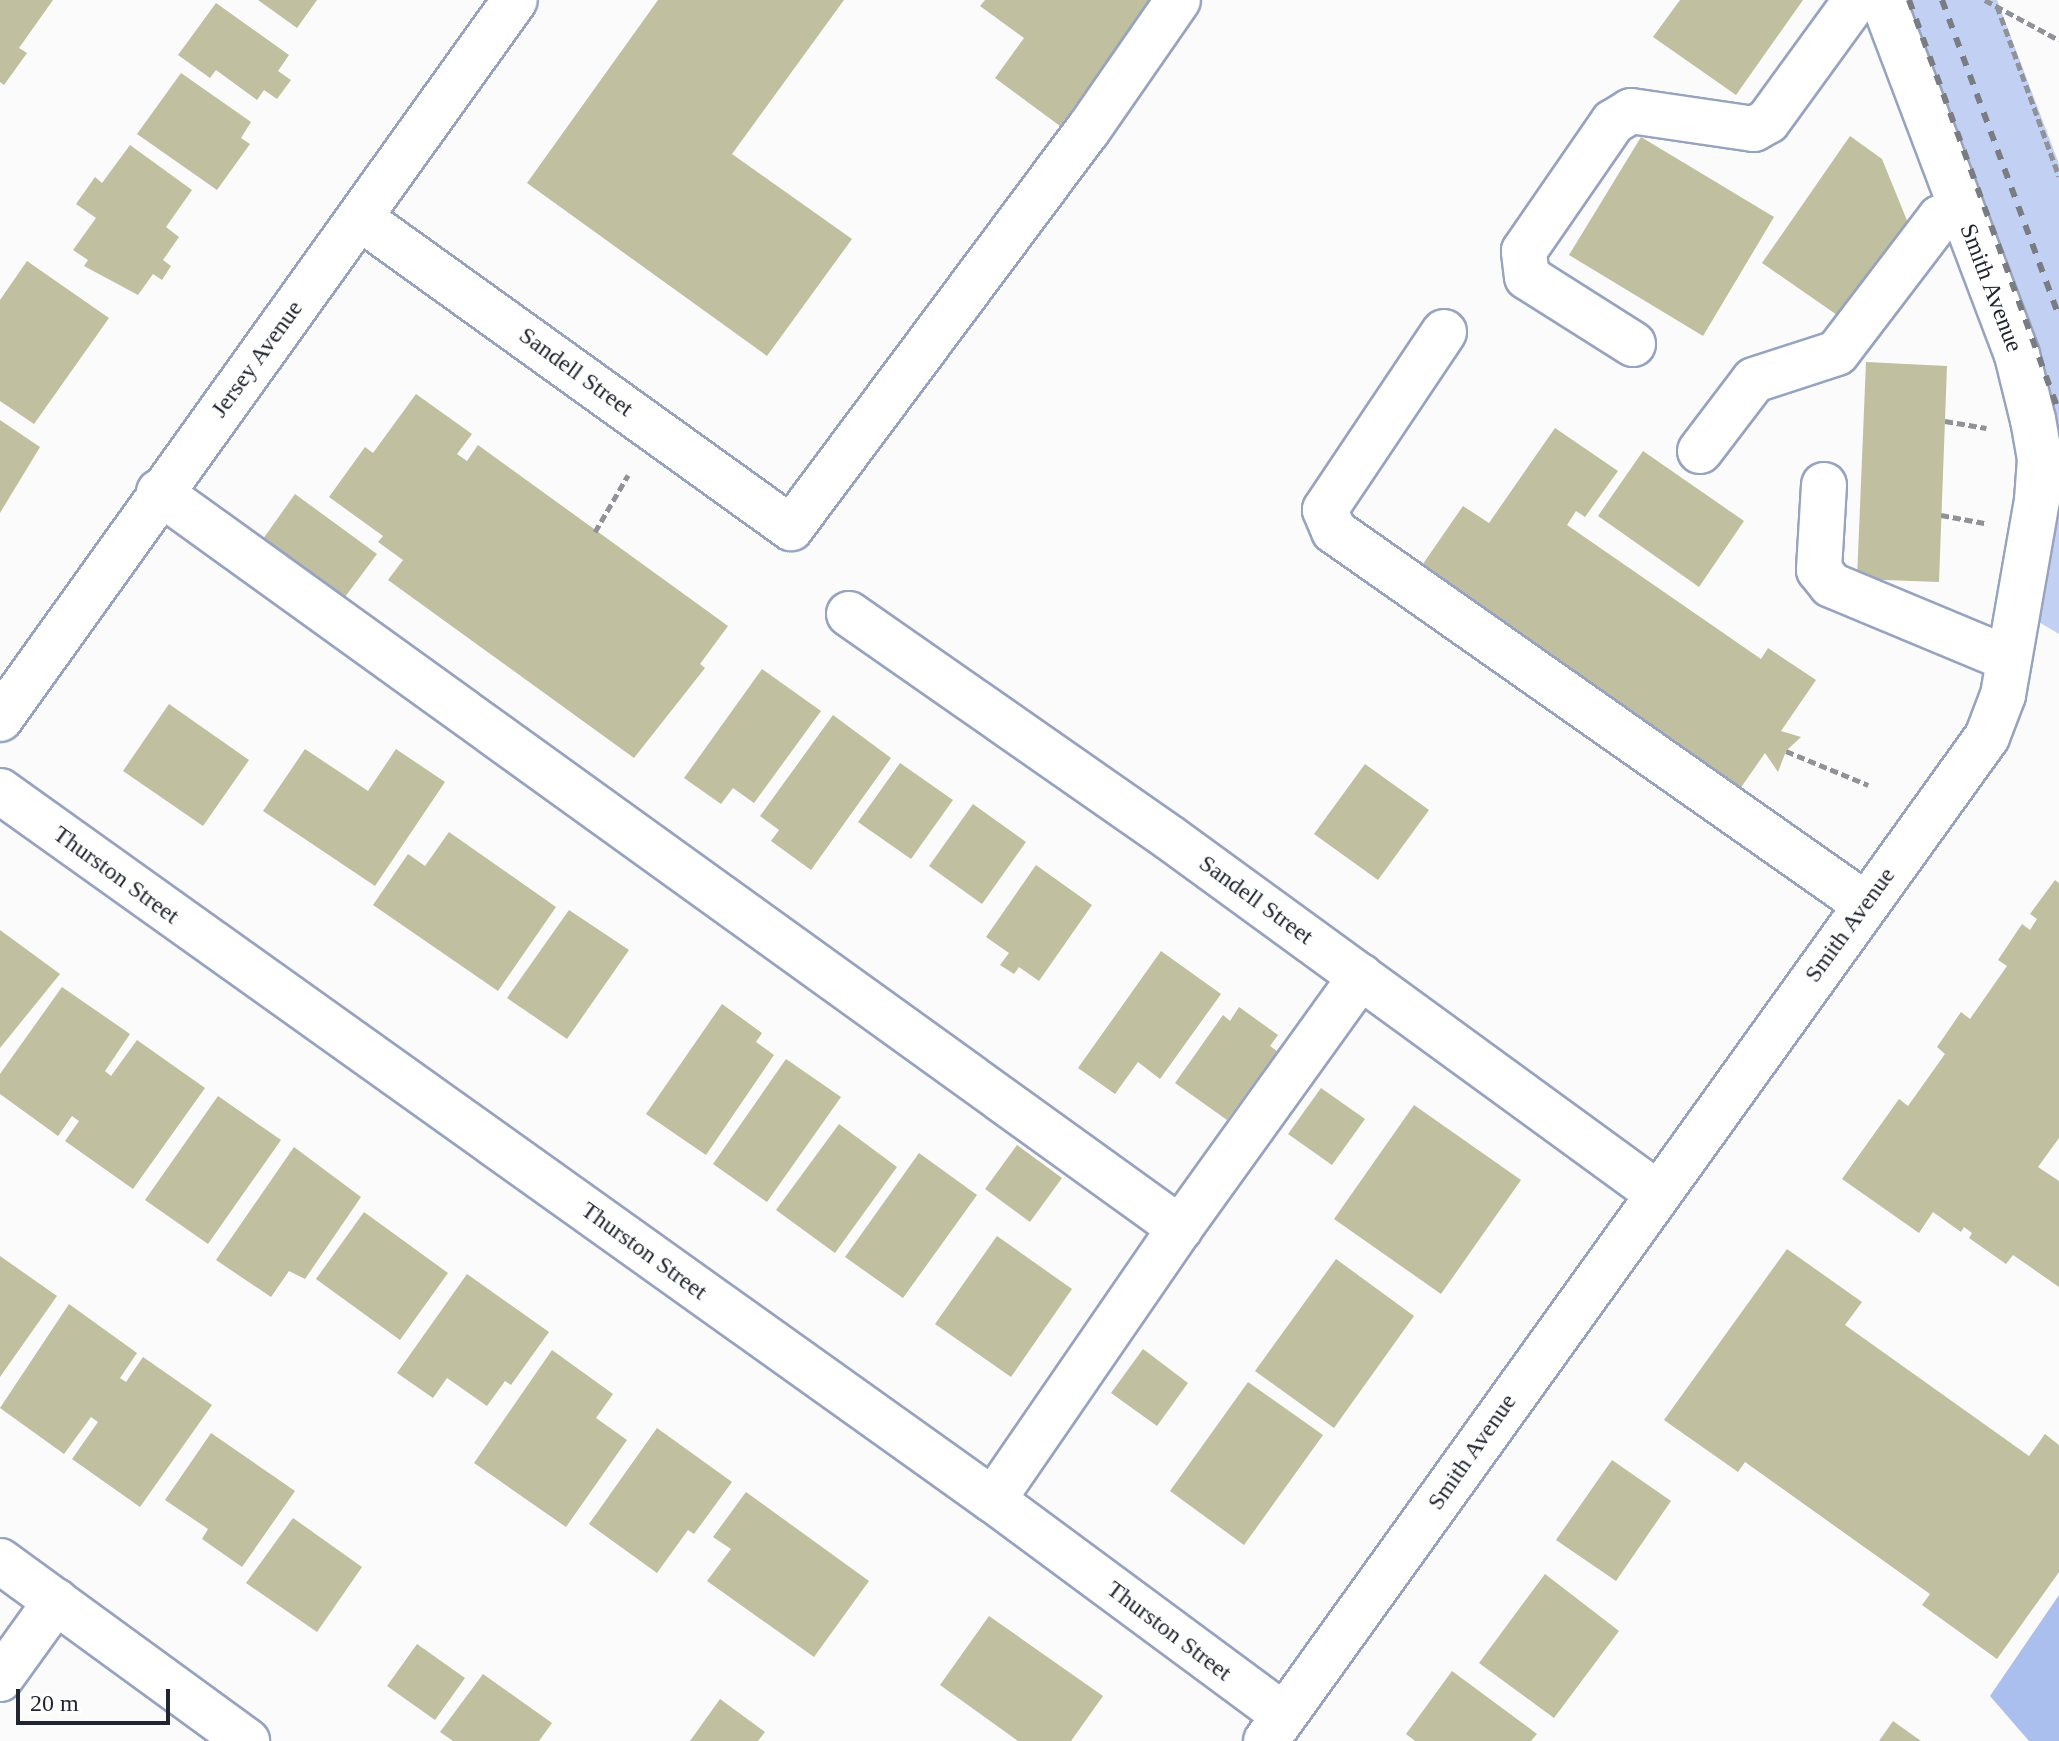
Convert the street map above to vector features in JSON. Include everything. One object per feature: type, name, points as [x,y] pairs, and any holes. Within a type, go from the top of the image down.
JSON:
[{"type":"street","name":"Jersey Avenue","points":[[0,719],[159,492],[515,0]]},
{"type":"street","name":"Sandell Street","points":[[360,218],[791,528],[1088,130],[1178,0]]},
{"type":"street","points":[[1633,344],[1527,277],[1524,251],[1613,122],[1631,111],[1754,129],[1768,121],[1856,0]]},
{"type":"street","name":"Smith Avenue","points":[[1275,1728],[1987,737],[2005,676],[2037,500],[2040,459],[2017,355],[1883,0]]},
{"type":"street","points":[[1700,451],[1754,380],[1837,353],[1940,218],[1962,211]]},
{"type":"street","points":[[1444,332],[1325,510],[1334,531],[1865,904]]},
{"type":"street","points":[[1824,485],[1819,570],[1831,585],[2005,676]]},
{"type":"street","points":[[159,492],[1180,1228]]},
{"type":"street","name":"Sandell Street","points":[[849,614],[1361,976],[1657,1193]]},
{"type":"street","name":"Thurston Street","points":[[0,791],[993,1500],[1275,1728]]},
{"type":"street","points":[[993,1500],[1180,1228],[1361,976]]},
{"type":"street","points":[[0,1561],[247,1741]]},
{"type":"street","points":[[0,1679],[56,1601]]},
{"type":"path","points":[[1985,0],[2059,40]]},
{"type":"path","points":[[1997,6],[2059,176]]},
{"type":"path","points":[[1945,421],[1998,430]]},
{"type":"path","points":[[595,532],[628,475]]},
{"type":"path","points":[[1941,515],[1993,525]]},
{"type":"path","points":[[1786,751],[1868,785]]},
{"type":"shaded area","points":[[1904,0],[1997,0],[2059,164],[2059,450]]},
{"type":"shaded area","points":[[2059,494],[2059,634],[2037,621]]},
{"type":"shaded area","points":[[2059,1595],[2059,1741],[2029,1741],[1990,1696]]},
{"type":"building","points":[[0,0],[53,0],[19,48],[27,53],[4,85],[0,82]]},
{"type":"building","points":[[258,0],[317,0],[297,28]]},
{"type":"building","points":[[658,0],[844,0],[732,154],[852,239],[767,356],[527,183]]},
{"type":"building","points":[[985,0],[1152,0],[1060,126],[995,78],[1024,38],[980,6]]},
{"type":"building","points":[[1680,0],[1803,0],[1736,95],[1653,37]]},
{"type":"building","points":[[216,3],[289,55],[278,71],[291,80],[277,99],[264,90],[257,100],[216,70],[210,78],[178,55]]},
{"type":"building","points":[[181,73],[251,122],[241,138],[250,144],[217,190],[137,134]]},
{"type":"building","points":[[1850,136],[1882,159],[1908,223],[1837,315],[1762,263]]},
{"type":"building","points":[[1641,137],[1774,217],[1703,336],[1569,255]]},
{"type":"building","points":[[130,145],[192,190],[166,227],[179,237],[163,260],[171,266],[162,280],[153,274],[138,295],[84,266],[88,260],[73,250],[96,218],[76,204],[95,177],[102,183]]},
{"type":"building","points":[[27,261],[109,318],[34,424],[0,401],[0,300]]},
{"type":"building","points":[[1866,362],[1947,366],[1939,582],[1857,579]]},
{"type":"building","points":[[416,394],[472,434],[457,454],[467,461],[478,445],[728,626],[700,664],[705,668],[634,758],[388,580],[403,560],[378,542],[383,536],[329,497],[365,447],[373,453]]},
{"type":"building","points":[[0,420],[40,447],[0,513]]},
{"type":"building","points":[[1555,428],[1618,471],[1585,517],[1576,511],[1567,525],[1761,659],[1768,648],[1816,680],[1781,731],[1801,737],[1786,751],[1778,772],[1765,753],[1735,796],[1416,574],[1463,506],[1489,523]]},
{"type":"building","points":[[1643,451],[1744,521],[1699,587],[1598,516]]},
{"type":"building","points":[[295,494],[377,554],[339,605],[258,546]]},
{"type":"building","points":[[762,669],[821,711],[754,803],[733,788],[721,804],[684,778]]},
{"type":"building","points":[[169,704],[249,760],[203,826],[123,771]]},
{"type":"building","points":[[833,715],[891,758],[811,870],[771,841],[779,830],[760,816]]},
{"type":"building","points":[[305,749],[368,791],[396,749],[445,782],[375,886],[263,811]]},
{"type":"building","points":[[900,763],[953,800],[911,859],[858,822]]},
{"type":"building","points":[[1365,764],[1429,810],[1378,880],[1314,834]]},
{"type":"building","points":[[973,804],[1026,842],[982,904],[929,866]]},
{"type":"building","points":[[449,832],[556,907],[498,991],[373,905],[408,854],[425,866]]},
{"type":"building","points":[[1036,865],[1092,905],[1039,981],[1019,967],[1014,974],[1000,965],[1009,953],[986,937]]},
{"type":"building","points":[[2055,880],[2059,883],[2059,1138],[2038,1167],[2059,1181],[2059,1287],[2013,1255],[2006,1264],[1969,1238],[1972,1233],[1964,1227],[1961,1232],[1933,1212],[1919,1233],[1842,1179],[1899,1099],[1908,1106],[1945,1054],[1937,1047],[1961,1012],[1970,1019],[2007,966],[1998,960],[2022,924],[2030,930],[2037,919],[2030,914]]},
{"type":"building","points":[[569,910],[629,950],[567,1039],[507,998]]},
{"type":"building","points":[[0,930],[60,974],[0,1048]]},
{"type":"building","points":[[1161,951],[1221,994],[1160,1079],[1138,1062],[1115,1094],[1078,1068]]},
{"type":"building","points":[[62,987],[130,1034],[105,1071],[111,1076],[137,1040],[205,1088],[133,1189],[65,1141],[79,1121],[72,1116],[58,1136],[0,1094],[0,1074]]},
{"type":"building","points":[[722,1004],[762,1033],[756,1042],[774,1055],[706,1155],[646,1114]]},
{"type":"building","points":[[1239,1007],[1278,1035],[1270,1046],[1277,1051],[1227,1120],[1175,1083],[1223,1015],[1230,1021]]},
{"type":"building","points":[[786,1059],[841,1097],[767,1202],[713,1164]]},
{"type":"building","points":[[1321,1088],[1365,1119],[1332,1165],[1288,1134]]},
{"type":"building","points":[[218,1096],[281,1140],[208,1244],[145,1200]]},
{"type":"building","points":[[1414,1105],[1521,1180],[1441,1294],[1334,1219]]},
{"type":"building","points":[[839,1124],[897,1167],[835,1253],[776,1210]]},
{"type":"building","points":[[1017,1145],[1062,1178],[1030,1222],[985,1189]]},
{"type":"building","points":[[294,1147],[361,1197],[305,1279],[289,1271],[271,1297],[216,1260]]},
{"type":"building","points":[[919,1153],[977,1195],[903,1298],[845,1257]]},
{"type":"building","points":[[364,1212],[448,1273],[400,1340],[316,1279]]},
{"type":"building","points":[[997,1236],[1072,1289],[1011,1377],[935,1324]]},
{"type":"building","points":[[1787,1249],[1862,1302],[1845,1325],[2029,1456],[2045,1434],[2059,1445],[2059,1572],[1997,1659],[1922,1605],[1930,1594],[1745,1462],[1738,1472],[1664,1420]]},
{"type":"building","points":[[0,1256],[57,1296],[0,1377]]},
{"type":"building","points":[[1336,1259],[1414,1316],[1334,1428],[1255,1371]]},
{"type":"building","points":[[467,1274],[549,1332],[511,1385],[505,1381],[487,1406],[447,1378],[433,1398],[397,1373]]},
{"type":"building","points":[[69,1304],[137,1353],[120,1378],[126,1382],[143,1357],[212,1405],[140,1507],[72,1459],[98,1422],[91,1417],[64,1454],[0,1408]]},
{"type":"building","points":[[1143,1349],[1188,1383],[1157,1426],[1111,1393]]},
{"type":"building","points":[[552,1350],[613,1394],[596,1418],[627,1440],[566,1527],[474,1463]]},
{"type":"building","points":[[1248,1382],[1323,1435],[1244,1545],[1170,1491]]},
{"type":"building","points":[[657,1428],[732,1482],[694,1534],[688,1530],[657,1573],[589,1524]]},
{"type":"building","points":[[211,1433],[295,1491],[242,1567],[202,1539],[208,1529],[165,1500]]},
{"type":"building","points":[[1612,1460],[1671,1501],[1616,1581],[1556,1540]]},
{"type":"building","points":[[746,1492],[869,1581],[814,1657],[707,1581],[731,1549],[713,1537]]},
{"type":"building","points":[[293,1518],[362,1567],[317,1632],[246,1583]]},
{"type":"building","points":[[1545,1574],[1619,1631],[1554,1718],[1479,1663]]},
{"type":"building","points":[[989,1616],[1103,1696],[1071,1741],[1018,1741],[940,1685]]},
{"type":"building","points":[[417,1644],[465,1678],[435,1720],[387,1686]]},
{"type":"building","points":[[1452,1671],[1537,1734],[1531,1741],[1415,1741],[1406,1734]]},
{"type":"building","points":[[483,1674],[552,1723],[539,1741],[453,1741],[440,1732]]},
{"type":"building","points":[[720,1699],[765,1732],[758,1741],[690,1741]]},
{"type":"building","points":[[1893,1721],[1921,1741],[1879,1741]]},
{"type":"railway","points":[[1909,0],[2059,413]]},
{"type":"railway","points":[[1942,0],[2059,317]]}]
